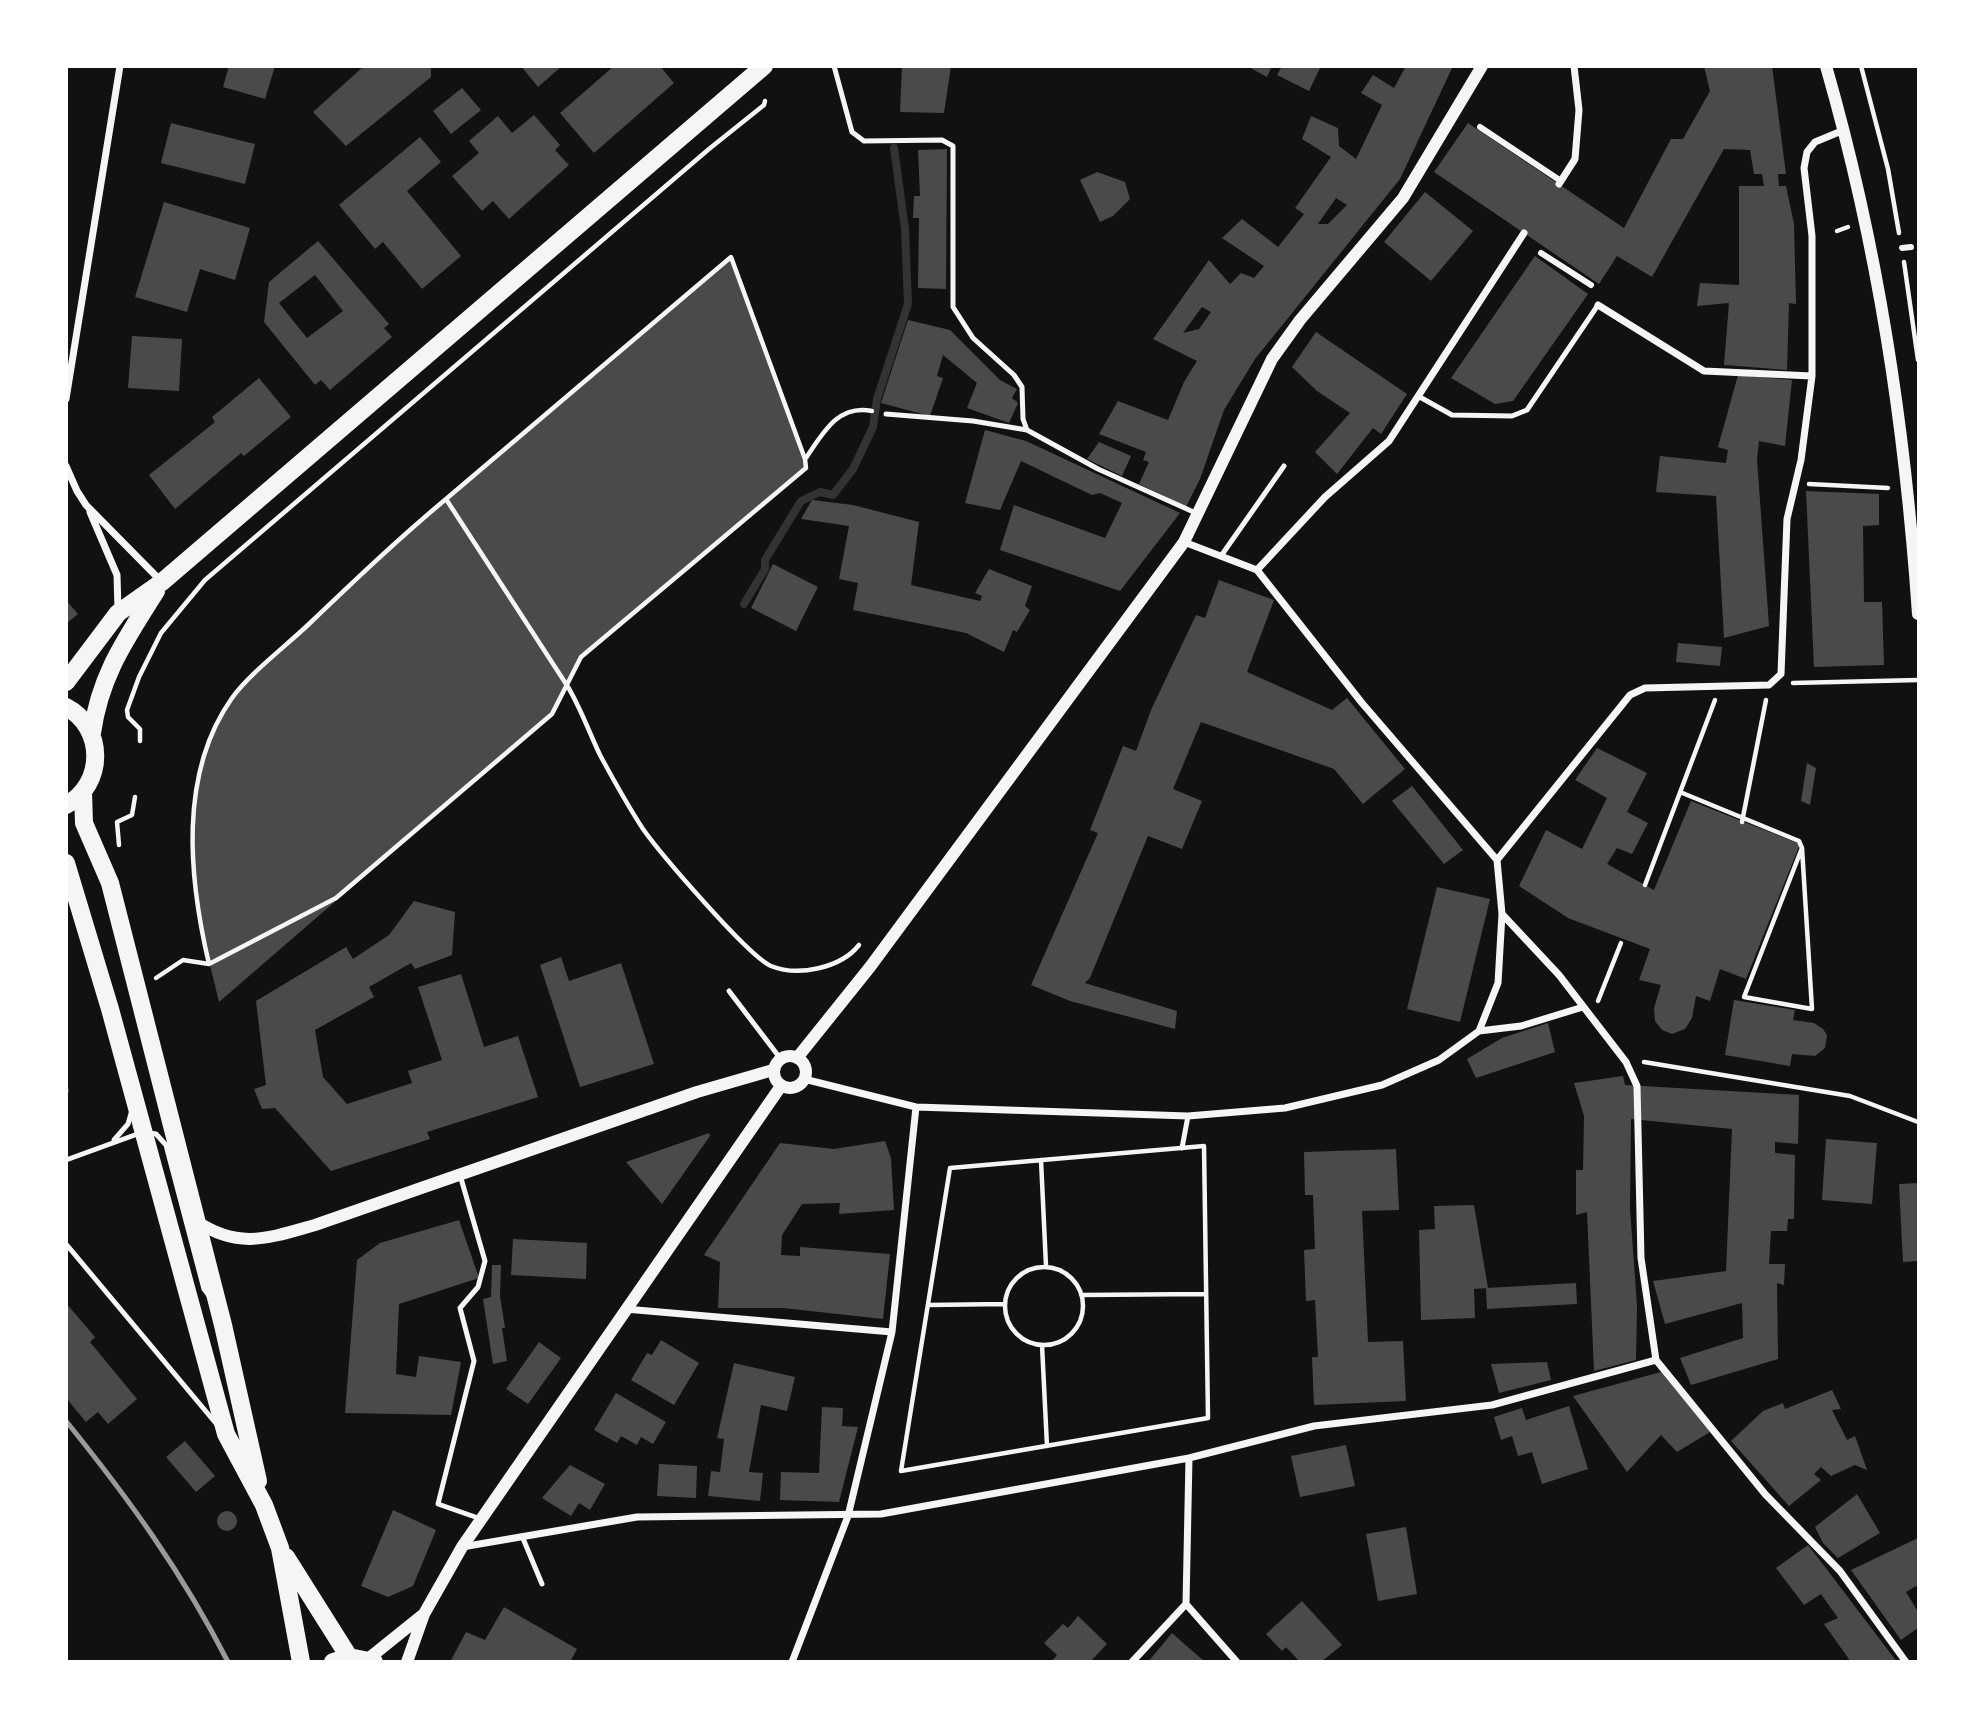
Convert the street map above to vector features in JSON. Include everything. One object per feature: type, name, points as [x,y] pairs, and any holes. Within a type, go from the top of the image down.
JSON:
[{"type":"main road","points":[[66,682],[118,613],[162,582],[764,66]]},
{"type":"main road","points":[[162,582],[109,667],[99,691],[92,733],[96,764],[83,792],[84,822],[110,883],[218,1304],[264,1504],[280,1548],[341,1659],[371,1660]]},
{"type":"main road","points":[[66,708],[83,720],[92,733]]},
{"type":"main road","points":[[66,805],[83,792]]},
{"type":"main road","points":[[66,863],[144,1132],[226,1434],[264,1504]]},
{"type":"main road","points":[[280,1548],[301,1661]]},
{"type":"street","points":[[66,399],[120,66]]},
{"type":"street","points":[[797,1058],[870,967],[1184,542],[1272,359],[1300,320],[1403,198],[1482,66]]},
{"type":"street","points":[[1480,127],[1560,182],[1575,159],[1579,110],[1574,66]]},
{"type":"street","points":[[1826,66],[1867,222],[1899,402],[1919,614]]},
{"type":"street","points":[[1497,860],[1630,695],[1645,688],[1773,683],[1781,674],[1787,519],[1796,483],[1812,376],[1812,236],[1804,168],[1807,152],[1815,142],[1844,130]]},
{"type":"street","points":[[1257,570],[1325,497],[1388,441],[1524,233]]},
{"type":"street","points":[[1902,248],[1911,247]]},
{"type":"street","points":[[1541,253],[1591,285]]},
{"type":"street","points":[[1598,305],[1704,371],[1812,376]]},
{"type":"street","points":[[66,466],[117,575],[118,613]]},
{"type":"street","points":[[86,505],[162,582]]},
{"type":"street","points":[[1184,542],[1257,570],[1362,703],[1497,860],[1502,914],[1498,983],[1479,1031]]},
{"type":"street","points":[[1502,914],[1551,966],[1626,1062],[1637,1086],[1641,1258],[1656,1360],[1765,1494],[1840,1571],[1906,1661]]},
{"type":"street","points":[[804,1079],[916,1107],[1188,1116],[1285,1108],[1382,1085],[1439,1060],[1479,1031],[1521,1026],[1583,1007]]},
{"type":"street","points":[[196,1221],[226,1237],[258,1240],[315,1225],[697,1092],[773,1070],[780,1058],[797,1058],[805,1067],[804,1079],[794,1087],[781,1086]]},
{"type":"street","points":[[773,1070],[781,1086]]},
{"type":"street","points":[[407,1661],[424,1614],[462,1547],[781,1086]]},
{"type":"street","points":[[792,1661],[848,1516],[892,1332],[916,1107]]},
{"type":"street","points":[[625,1309],[892,1332]]},
{"type":"street","points":[[462,1547],[637,1517],[848,1516],[895,1511],[1189,1458],[1314,1426],[1492,1405],[1656,1360]]},
{"type":"street","points":[[1132,1661],[1186,1604],[1189,1458]]},
{"type":"street","points":[[1186,1604],[1237,1661]]},
{"type":"street","points":[[371,1660],[424,1614]]},
{"type":"lane","points":[[834,66],[852,132],[858,138],[864,141],[942,141],[953,146],[953,307],[973,338],[1014,375],[1022,387],[1023,419],[1027,430]]},
{"type":"lane","points":[[1418,396],[1452,415],[1512,416],[1527,410],[1598,305]]},
{"type":"lane","points":[[886,414],[973,421],[1027,430],[1098,469],[1198,514]]},
{"type":"lane","points":[[1221,556],[1284,466]]},
{"type":"lane","points":[[729,991],[780,1058]]},
{"type":"lane","points":[[111,1143],[128,1124],[135,1100]]},
{"type":"lane","points":[[1182,1148],[1188,1116]]},
{"type":"lane","points":[[66,1160],[144,1132],[156,1134],[166,1145],[204,1289],[218,1304]]},
{"type":"lane","points":[[460,1175],[485,1261],[478,1287],[460,1308],[474,1361],[438,1504],[481,1519]]},
{"type":"lane","points":[[66,1244],[207,1416],[226,1434]]},
{"type":"lane","points":[[522,1536],[542,1584]]},
{"type":"path","points":[[1861,66],[1888,169],[1919,360]]},
{"type":"path","points":[[140,741],[140,729],[128,717],[127,710],[149,656],[189,596],[304,493],[757,108],[764,105],[765,101]]},
{"type":"path","points":[[150,982],[183,960],[209,964],[336,898],[552,714],[581,657],[806,468],[731,257],[396,541],[232,697],[205,753],[193,806],[196,907],[209,964]]},
{"type":"path","points":[[805,459],[836,417],[857,408]]},
{"type":"path","points":[[1796,483],[1889,488]]},
{"type":"path","points":[[446,499],[582,709],[600,754],[644,830],[749,950],[771,966],[798,970],[821,968],[850,956],[865,938]]},
{"type":"path","points":[[1742,820],[1773,683],[1919,680]]},
{"type":"path","points":[[1645,885],[1720,686]]},
{"type":"path","points":[[1680,792],[1742,820],[1799,841],[1802,848],[1812,1009],[1743,999],[1802,848]]},
{"type":"path","points":[[1590,1017],[1621,943]]},
{"type":"path","points":[[1626,1062],[1796,1085],[1850,1096],[1919,1122]]},
{"type":"path","points":[[1204,1146],[1208,1418],[901,1471],[950,1168],[1182,1148],[1204,1146]]},
{"type":"path","points":[[1041,1160],[1046,1266]]},
{"type":"path","points":[[1046,1266],[1068,1275],[1082,1295],[1083,1308],[1074,1330],[1054,1344],[1030,1342],[1011,1327],[1005,1304],[1007,1292],[1022,1273],[1046,1266]]},
{"type":"path","points":[[1082,1295],[1206,1294]]},
{"type":"path","points":[[928,1305],[1005,1304]]},
{"type":"path","points":[[1042,1345],[1047,1446]]},
{"type":"building","points":[[229,66],[275,66],[265,99],[223,87]]},
{"type":"building","points":[[364,66],[431,66],[431,77],[346,146],[313,112]]},
{"type":"building","points":[[521,66],[562,66],[538,87]]},
{"type":"building","points":[[614,66],[660,66],[674,83],[594,153],[560,113]]},
{"type":"building","points":[[902,66],[951,66],[944,113],[900,112]]},
{"type":"building","points":[[1247,66],[1272,66],[1267,77]]},
{"type":"building","points":[[1282,66],[1321,66],[1309,91],[1277,75]]},
{"type":"building","points":[[1406,66],[1453,66],[1400,179],[1255,359],[1224,410],[1200,479],[1186,507],[1139,484],[1149,462],[1143,460],[1146,452],[1099,434],[1118,401],[1168,420],[1184,382],[1197,361],[1153,339],[1209,260],[1230,284],[1241,273],[1254,278],[1264,266],[1222,238],[1242,219],[1278,247],[1304,214],[1295,208],[1331,157],[1302,139],[1311,116],[1338,128],[1339,146],[1356,159],[1382,105],[1361,93],[1373,75],[1394,88]],"holes":[[[1336,198],[1347,205],[1328,224],[1318,224]],[[1202,307],[1211,312],[1199,329],[1183,333]]]},
{"type":"building","points":[[1704,66],[1772,66],[1786,174],[1778,174],[1779,186],[1786,186],[1794,224],[1796,304],[1789,303],[1787,370],[1724,365],[1729,303],[1697,306],[1700,283],[1739,285],[1739,186],[1764,186],[1762,174],[1754,174],[1750,150],[1724,149],[1652,277],[1617,256],[1599,284],[1434,172],[1468,123],[1624,228],[1671,139],[1683,139],[1710,91]]},
{"type":"building","points":[[462,88],[481,110],[451,134],[433,111]]},
{"type":"building","points":[[534,115],[560,145],[555,150],[569,165],[509,219],[493,201],[482,211],[452,176],[479,153],[469,141],[498,116],[512,133]]},
{"type":"building","points":[[171,123],[255,144],[245,184],[161,163]]},
{"type":"building","points":[[420,137],[441,162],[407,191],[461,256],[422,289],[383,242],[375,249],[339,205]]},
{"type":"building","points":[[947,149],[946,289],[918,288],[919,218],[913,218],[914,196],[920,196],[918,150]]},
{"type":"building","points":[[1097,172],[1125,182],[1130,199],[1113,216],[1100,222],[1080,180]]},
{"type":"building","points":[[1425,192],[1473,231],[1431,281],[1384,242]]},
{"type":"building","points":[[164,202],[250,228],[235,280],[200,269],[187,312],[135,297]]},
{"type":"building","points":[[318,241],[389,324],[384,328],[392,337],[330,390],[321,380],[315,385],[264,322],[269,282]],"holes":[[[315,275],[343,311],[307,338],[279,303]]]},
{"type":"building","points":[[1535,256],[1588,294],[1513,401],[1495,404],[1451,378]]},
{"type":"building","points":[[731,257],[806,468],[581,657],[552,714],[219,1002],[196,907],[193,806],[205,753],[232,697],[396,541]]},
{"type":"building","points":[[908,320],[950,330],[1000,380],[1017,389],[1012,398],[1018,403],[1009,423],[967,408],[977,383],[943,355],[937,376],[943,378],[930,416],[881,403]]},
{"type":"building","points":[[1316,332],[1407,394],[1381,434],[1373,428],[1337,474],[1315,452],[1350,413],[1317,391],[1292,367]]},
{"type":"building","points":[[132,336],[182,339],[179,391],[128,388]]},
{"type":"building","points":[[1738,375],[1792,380],[1785,446],[1759,441],[1757,459],[1769,626],[1724,638],[1716,496],[1656,492],[1660,456],[1726,463],[1728,450],[1718,447]]},
{"type":"building","points":[[259,378],[291,417],[244,456],[241,453],[175,509],[149,475],[215,422],[212,417]]},
{"type":"building","points":[[985,430],[1026,441],[1180,513],[1120,591],[1000,550],[1014,505],[1105,538],[1122,503],[1100,493],[1092,495],[1021,461],[1000,510],[965,503]]},
{"type":"building","points":[[1099,442],[1131,456],[1122,476],[1087,459]]},
{"type":"building","points":[[1806,491],[1879,494],[1879,525],[1863,526],[1864,602],[1882,602],[1884,665],[1814,667]]},
{"type":"building","points":[[812,500],[853,505],[919,522],[911,585],[980,601],[982,596],[975,593],[989,569],[1032,586],[1025,606],[1030,610],[1017,632],[1013,630],[1004,652],[966,633],[853,610],[858,583],[839,579],[849,526],[801,519]]},
{"type":"building","points":[[773,564],[818,587],[796,631],[751,608]]},
{"type":"building","points":[[1219,580],[1274,600],[1247,672],[1332,710],[1347,698],[1405,769],[1363,804],[1334,769],[1201,722],[1173,789],[1202,801],[1182,849],[1148,836],[1090,978],[1085,983],[1177,1011],[1175,1029],[1070,1001],[1031,985],[1098,833],[1090,830],[1123,746],[1136,751],[1151,710],[1196,615],[1205,618]]},
{"type":"building","points":[[66,600],[78,614],[66,624]]},
{"type":"building","points":[[1678,643],[1722,647],[1720,666],[1676,662]]},
{"type":"building","points":[[1597,748],[1647,773],[1627,812],[1648,823],[1632,854],[1617,848],[1607,864],[1654,890],[1691,801],[1800,844],[1746,979],[1720,969],[1710,1001],[1696,996],[1692,1018],[1685,1029],[1672,1034],[1662,1030],[1655,1021],[1654,1008],[1661,985],[1639,980],[1650,949],[1568,918],[1519,886],[1546,830],[1582,849],[1607,798],[1575,780]]},
{"type":"building","points":[[1807,763],[1816,768],[1810,805],[1801,801]]},
{"type":"building","points":[[1412,786],[1463,850],[1444,864],[1392,801]]},
{"type":"building","points":[[1437,887],[1490,899],[1460,1022],[1407,1009]]},
{"type":"building","points":[[414,901],[455,912],[452,955],[415,969],[411,963],[369,987],[374,997],[315,1030],[323,1077],[347,1104],[412,1083],[408,1071],[442,1060],[418,987],[461,974],[484,1047],[518,1036],[538,1097],[427,1132],[430,1139],[331,1171],[275,1108],[262,1109],[254,1089],[266,1085],[256,1001],[346,947],[353,959],[389,935]]},
{"type":"building","points":[[561,957],[569,981],[621,963],[654,1064],[580,1087],[540,965]]},
{"type":"building","points":[[1734,1000],[1795,1010],[1793,1020],[1814,1023],[1823,1029],[1827,1035],[1825,1048],[1815,1056],[1792,1054],[1790,1066],[1725,1055]]},
{"type":"building","points":[[1548,1023],[1555,1052],[1476,1078],[1467,1059],[1502,1038]]},
{"type":"building","points":[[1623,1076],[1625,1085],[1799,1095],[1798,1144],[1775,1142],[1775,1153],[1795,1155],[1794,1219],[1788,1219],[1787,1231],[1771,1231],[1769,1264],[1785,1264],[1784,1285],[1777,1283],[1778,1359],[1691,1385],[1680,1358],[1743,1338],[1742,1303],[1665,1324],[1653,1281],[1726,1271],[1732,1129],[1631,1119],[1630,1209],[1637,1305],[1636,1360],[1594,1371],[1587,1212],[1576,1215],[1576,1170],[1583,1170],[1584,1116],[1574,1083]]},
{"type":"building","points":[[709,1133],[710,1136],[662,1204],[626,1162]]},
{"type":"building","points":[[1826,1139],[1877,1143],[1872,1204],[1822,1200]]},
{"type":"building","points":[[885,1141],[891,1158],[894,1210],[839,1214],[840,1203],[802,1204],[782,1235],[781,1255],[800,1256],[800,1247],[890,1254],[883,1319],[783,1308],[718,1308],[720,1262],[704,1255],[780,1143],[834,1149]]},
{"type":"building","points":[[1396,1149],[1399,1210],[1362,1211],[1368,1342],[1403,1341],[1406,1401],[1314,1405],[1312,1357],[1318,1357],[1315,1300],[1306,1301],[1304,1250],[1315,1249],[1313,1195],[1305,1195],[1304,1152]]},
{"type":"building","points":[[1918,1183],[1918,1261],[1903,1262],[1899,1184]]},
{"type":"building","points":[[1474,1205],[1488,1288],[1474,1289],[1475,1318],[1421,1320],[1419,1230],[1435,1229],[1434,1206]]},
{"type":"building","points":[[459,1220],[479,1278],[399,1304],[396,1374],[416,1377],[419,1356],[461,1362],[451,1415],[345,1413],[357,1260],[380,1243]]},
{"type":"building","points":[[513,1239],[587,1243],[586,1279],[511,1275]]},
{"type":"building","points":[[492,1265],[501,1265],[500,1296],[505,1328],[502,1328],[507,1361],[493,1364],[483,1299],[491,1297]]},
{"type":"building","points":[[1576,1283],[1577,1304],[1487,1309],[1486,1288]]},
{"type":"building","points":[[66,1303],[95,1337],[90,1342],[137,1399],[108,1424],[98,1412],[86,1422],[66,1398]]},
{"type":"building","points":[[661,1340],[699,1363],[674,1405],[631,1380],[647,1353],[652,1355]]},
{"type":"building","points":[[539,1342],[561,1358],[528,1404],[506,1389]]},
{"type":"building","points":[[1547,1362],[1551,1380],[1499,1393],[1491,1364]]},
{"type":"building","points":[[734,1363],[795,1377],[787,1411],[761,1405],[749,1472],[763,1473],[760,1501],[708,1496],[711,1471],[720,1472],[724,1439],[717,1438]]},
{"type":"building","points":[[1661,1372],[1710,1432],[1677,1452],[1661,1435],[1627,1472],[1573,1396]]},
{"type":"building","points":[[1832,1390],[1841,1409],[1832,1410],[1847,1440],[1855,1436],[1867,1470],[1855,1465],[1831,1476],[1821,1467],[1814,1474],[1821,1480],[1789,1506],[1731,1441],[1763,1411],[1783,1403],[1785,1409]]},
{"type":"building","points":[[616,1393],[666,1422],[653,1444],[641,1437],[637,1445],[621,1436],[617,1443],[594,1430]]},
{"type":"building","points":[[1569,1406],[1588,1469],[1542,1484],[1532,1452],[1518,1456],[1512,1436],[1501,1440],[1494,1417],[1522,1408],[1526,1420]]},
{"type":"building","points":[[822,1407],[843,1408],[842,1426],[858,1427],[839,1502],[780,1500],[781,1472],[819,1473]]},
{"type":"building","points":[[185,1441],[215,1476],[196,1492],[166,1457]]},
{"type":"building","points":[[1346,1445],[1355,1486],[1300,1497],[1291,1456]]},
{"type":"building","points":[[659,1464],[697,1466],[696,1498],[657,1496]]},
{"type":"building","points":[[570,1465],[605,1484],[590,1510],[579,1503],[571,1516],[542,1498]]},
{"type":"building","points":[[1857,1494],[1880,1533],[1838,1558],[1823,1543],[1815,1527]]},
{"type":"building","points":[[393,1510],[436,1530],[413,1586],[388,1597],[361,1586]]},
{"type":"building","points":[[223,1511],[231,1511],[237,1521],[231,1531],[223,1531],[217,1525],[217,1517]]},
{"type":"building","points":[[1406,1527],[1417,1594],[1378,1601],[1366,1534]]},
{"type":"building","points":[[1918,1538],[1918,1585],[1906,1592],[1918,1612],[1918,1628],[1901,1640],[1851,1570]]},
{"type":"building","points":[[1808,1545],[1897,1662],[1851,1662],[1824,1624],[1838,1618],[1821,1594],[1804,1605],[1776,1568]]},
{"type":"building","points":[[1302,1601],[1342,1645],[1321,1662],[1300,1662],[1286,1647],[1282,1651],[1266,1634]]},
{"type":"building","points":[[504,1607],[577,1649],[570,1662],[450,1662],[466,1632],[485,1640]]},
{"type":"building","points":[[1078,1616],[1107,1644],[1090,1662],[1051,1662],[1057,1655],[1044,1643],[1063,1624],[1068,1628]]},
{"type":"building","points":[[1172,1633],[1205,1662],[1148,1662]]},
{"type":"waterway","points":[[744,604],[765,569],[765,560],[801,501],[820,492],[833,495],[853,469],[873,427],[877,399],[908,304],[905,229],[894,148]]},
{"type":"railway","points":[[66,1421],[153,1537],[192,1597],[228,1662]]}]
